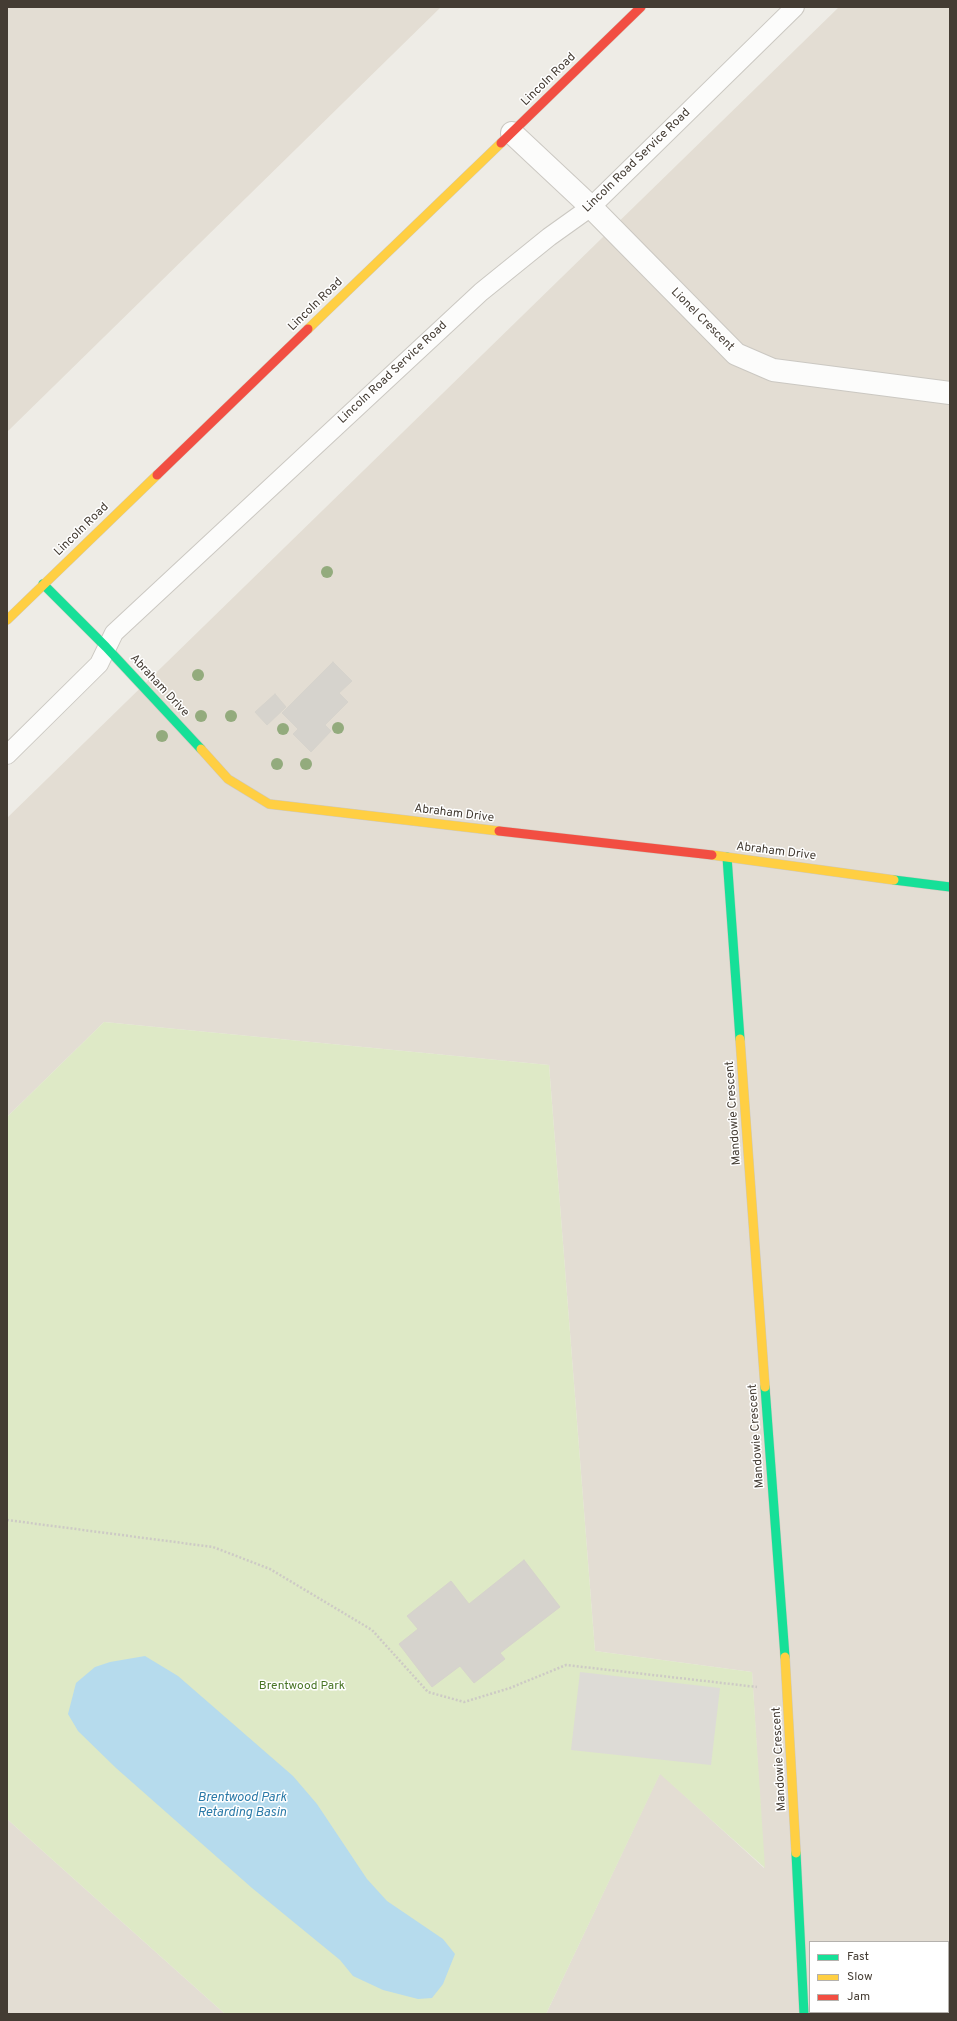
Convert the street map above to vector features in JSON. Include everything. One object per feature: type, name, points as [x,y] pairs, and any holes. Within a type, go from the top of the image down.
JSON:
[{"type":"street","name":"Lincoln Road","points":[[7,620],[641,7]]},
{"type":"street","name":"Lionel Crescent","points":[[512,133],[591,207],[736,354],[773,370],[950,393]]},
{"type":"street","name":"Abraham Drive","points":[[43,584],[106,647],[228,779],[269,804],[727,857],[950,887]]},
{"type":"street","name":"Mandowie Crescent","points":[[727,857],[792,1744],[804,2014]]},
{"type":"lane","name":"Lincoln Road Service Road","points":[[7,755],[99,664],[114,632],[481,292],[549,237],[591,207],[795,7]]},
{"type":"path","points":[[7,1520],[213,1547],[270,1568],[372,1630],[428,1692],[464,1702],[510,1688],[566,1665],[757,1687]]},
{"type":"shaded area","points":[[7,7],[441,7],[7,432]]},
{"type":"shaded area","points":[[839,7],[950,7],[950,2014],[546,2014],[660,1773],[764,1868],[752,1672],[595,1651],[549,1065],[104,1022],[7,1117],[7,818]]},
{"type":"shaded area","points":[[580,1672],[720,1688],[711,1765],[571,1750]]},
{"type":"shaded area","points":[[7,1819],[225,2014],[7,2014]]},
{"type":"green space","name":"Brentwood Park","points":[[104,1022],[549,1065],[595,1651],[752,1672],[765,1868],[660,1774],[546,2014],[225,2014],[7,1819],[7,1117]]},
{"type":"water","name":"Brentwood Park Retarding Basin","points":[[145,1656],[178,1676],[293,1776],[317,1804],[367,1879],[387,1901],[443,1939],[455,1954],[443,1984],[432,1998],[418,1999],[383,1990],[353,1976],[340,1960],[252,1888],[116,1768],[78,1731],[68,1714],[76,1683],[95,1667],[110,1662]]},
{"type":"building","points":[[333,662],[352,681],[339,693],[348,702],[325,725],[331,731],[311,752],[293,734],[298,729],[282,713]]},
{"type":"building","points":[[275,694],[286,707],[267,725],[255,712]]},
{"type":"building","points":[[524,1560],[560,1607],[500,1653],[505,1659],[474,1683],[460,1666],[432,1687],[399,1644],[418,1629],[407,1616],[451,1581],[469,1604]]},
{"type":"traffic: fast","points":[[43,584],[106,647],[201,749]]},
{"type":"traffic: fast","points":[[727,857],[740,1039]]},
{"type":"traffic: fast","points":[[894,880],[950,887]]},
{"type":"traffic: fast","points":[[765,1387],[785,1657]]},
{"type":"traffic: fast","points":[[796,1853],[804,2014]]},
{"type":"traffic: slow","points":[[308,329],[501,143]]},
{"type":"traffic: slow","points":[[7,620],[157,475]]},
{"type":"traffic: slow","points":[[201,749],[228,779],[269,804],[499,831]]},
{"type":"traffic: slow","points":[[712,855],[894,880]]},
{"type":"traffic: slow","points":[[740,1039],[765,1387]]},
{"type":"traffic: slow","points":[[785,1657],[796,1853]]},
{"type":"traffic: jam","points":[[501,143],[641,7]]},
{"type":"traffic: jam","points":[[157,475],[308,329]]},
{"type":"traffic: jam","points":[[499,831],[712,855]]}]
